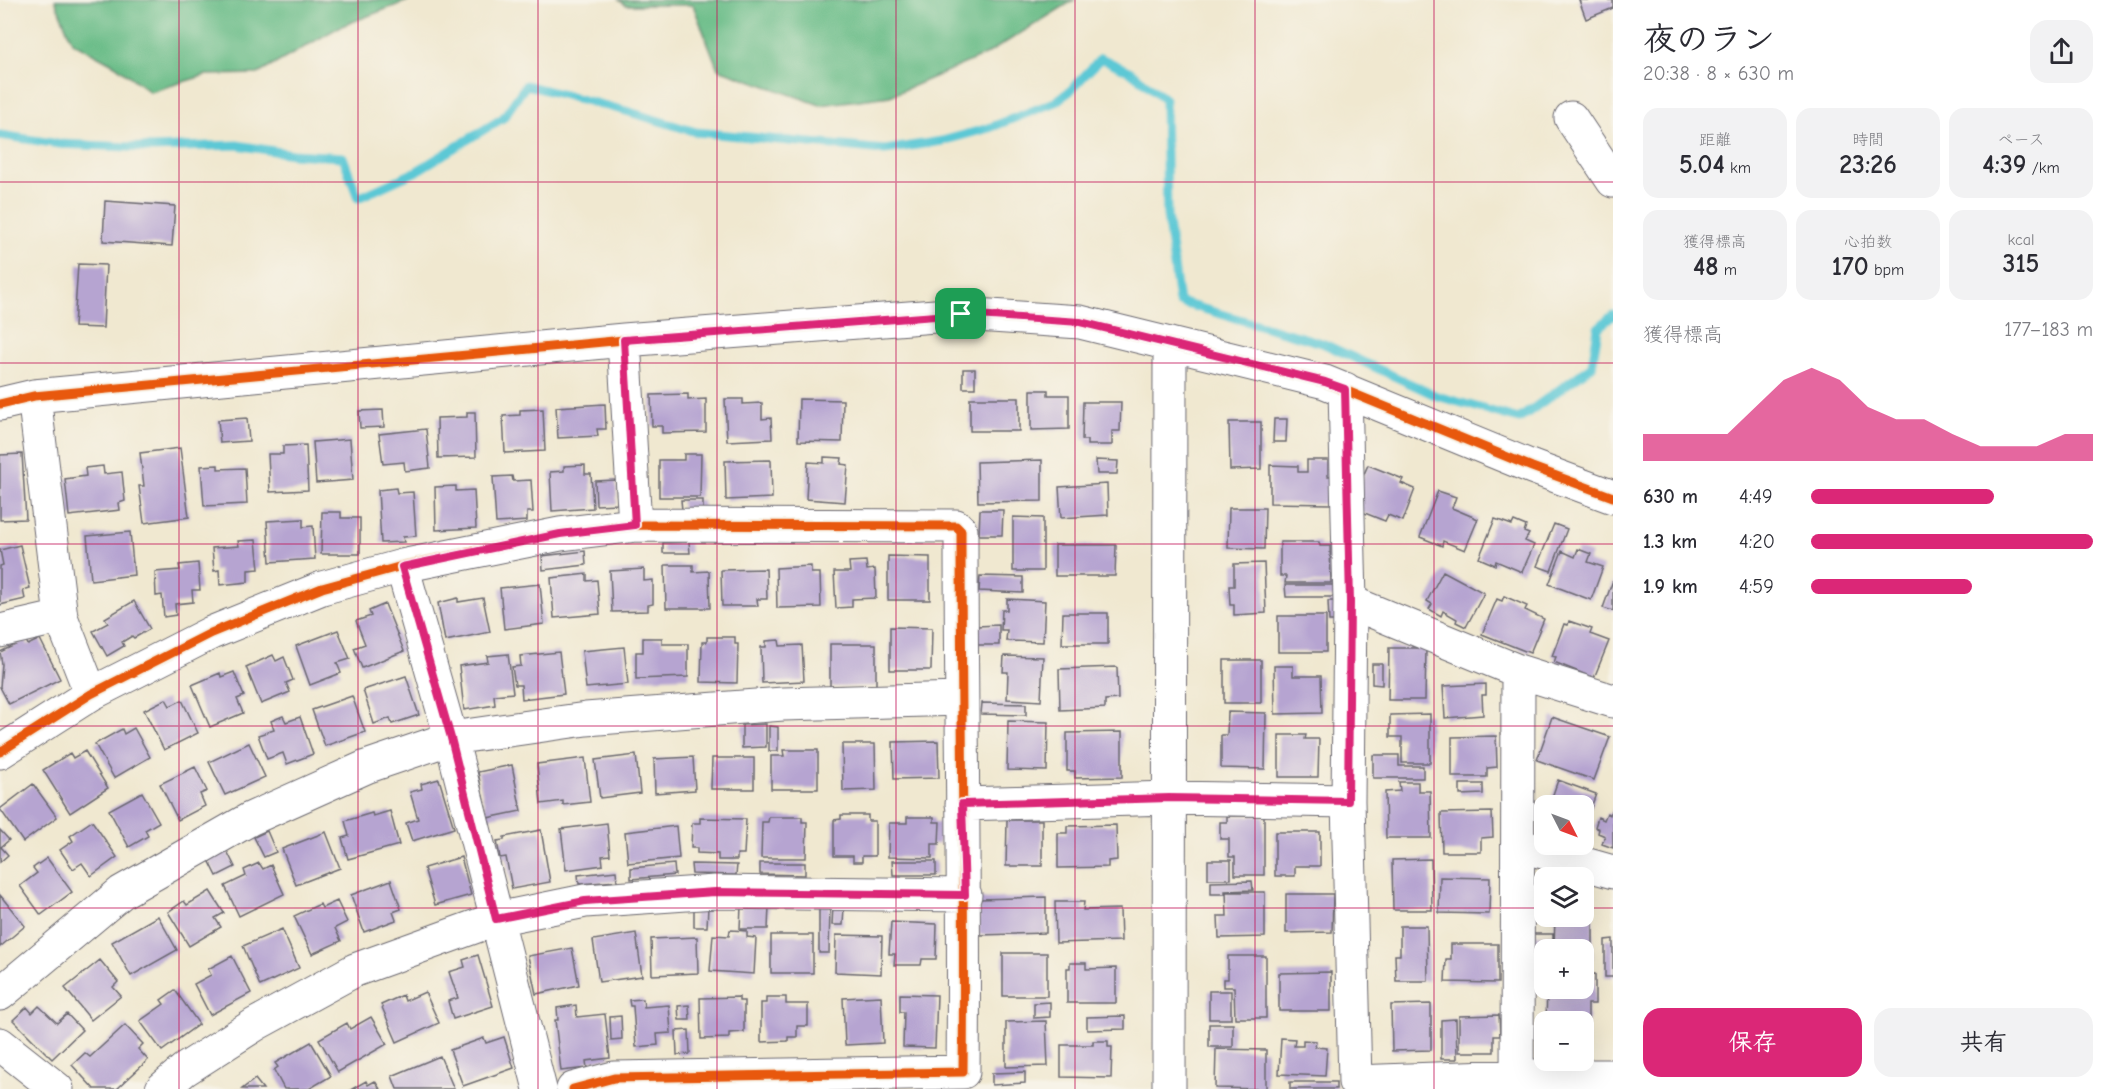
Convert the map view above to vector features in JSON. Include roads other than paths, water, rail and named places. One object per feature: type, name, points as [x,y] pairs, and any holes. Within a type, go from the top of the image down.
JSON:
[{"type":"street","points":[[1571,118],[1613,181]]},
{"type":"street","points":[[0,404],[34,396],[624,340],[961,314],[1080,322],[1325,382],[1532,467],[1613,497]]},
{"type":"street","points":[[624,340],[635,525]]},
{"type":"street","points":[[1169,1089],[1170,344]]},
{"type":"street","points":[[1345,389],[1350,602],[1348,801],[1355,1082],[1517,1083],[1613,1076]]},
{"type":"street","points":[[34,396],[61,617],[91,694]]},
{"type":"street","points":[[0,752],[91,694],[211,633],[322,588],[402,567],[560,534],[635,525],[956,526],[961,531],[962,804],[965,895],[963,1081],[614,1078],[573,1089]]},
{"type":"street","points":[[402,567],[451,738],[540,1089]]},
{"type":"street","points":[[1350,602],[1518,671],[1613,701]]},
{"type":"street","points":[[0,631],[61,617]]},
{"type":"street","points":[[1517,1083],[1518,671]]},
{"type":"street","points":[[0,994],[122,892],[250,819],[366,767],[451,738],[621,716],[783,704],[961,699]]},
{"type":"street","points":[[962,804],[1169,798],[1348,801]]},
{"type":"street","points":[[1518,845],[1613,872]]},
{"type":"street","points":[[162,1089],[184,1070],[256,1024],[355,970],[496,919],[585,901],[715,892],[965,895]]},
{"type":"street","points":[[0,1044],[41,1084]]},
{"type":"waterway","points":[[0,135],[59,144],[151,148],[237,145],[292,154],[343,157],[358,198],[415,172],[503,118],[526,85],[696,132],[885,150],[942,141],[989,128],[1055,102],[1070,91],[1101,58],[1131,72],[1165,99],[1167,215],[1179,302],[1322,343],[1437,396],[1519,419],[1592,366],[1598,328],[1613,315]]}]
